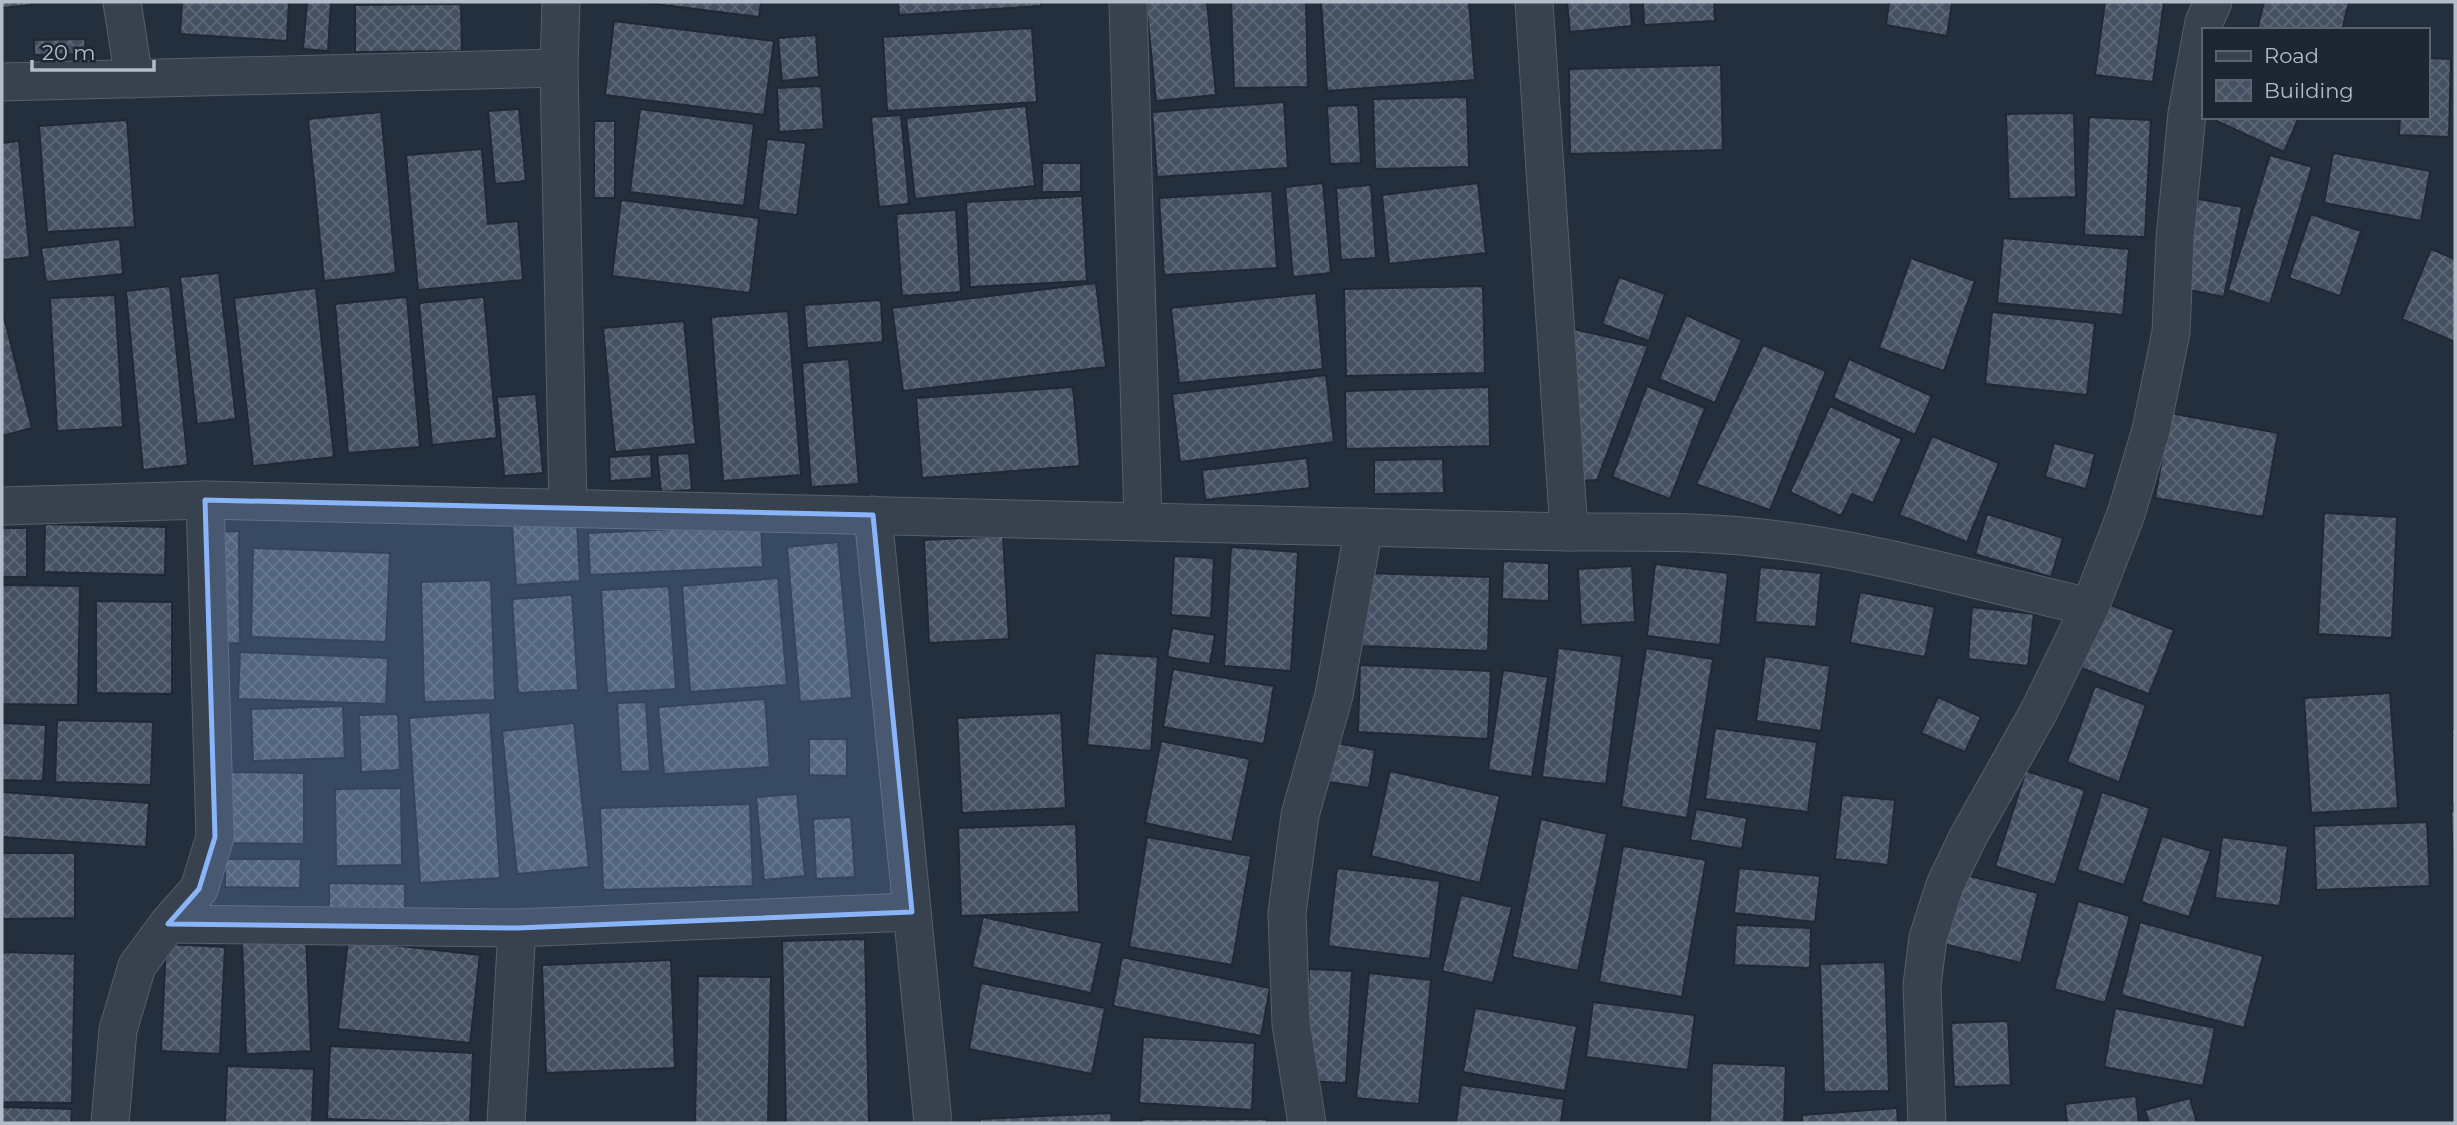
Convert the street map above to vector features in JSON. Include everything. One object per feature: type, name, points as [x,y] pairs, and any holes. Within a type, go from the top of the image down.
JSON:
[{"type":"street","points":[[122,2],[134,79]]},
{"type":"street","points":[[562,2],[558,68],[568,508]]},
{"type":"street","points":[[1128,2],[1143,521]]},
{"type":"street","points":[[1534,2],[1569,532]]},
{"type":"street","points":[[2203,28],[2213,2]]},
{"type":"street","points":[[1927,1123],[1922,985],[1928,938],[1945,885],[1968,837],[2038,713],[2090,607],[2126,514],[2151,430],[2171,332],[2175,240],[2187,113],[2202,33]]},
{"type":"street","points":[[2,82],[558,68]]},
{"type":"street","points":[[2,506],[205,500],[1660,532],[1760,538],[1835,548],[2090,607]]},
{"type":"street","points":[[110,1123],[118,1030],[137,966],[168,924],[200,889],[215,836],[205,500]]},
{"type":"street","points":[[873,515],[933,1123]]},
{"type":"street","points":[[1307,1123],[1291,1024],[1287,913],[1300,815],[1334,695],[1364,527]]},
{"type":"street","points":[[168,924],[517,928],[912,912]]},
{"type":"street","points":[[506,1123],[517,928]]},
{"type":"highlighted area","points":[[205,500],[873,515],[912,912],[517,928],[168,924],[199,889],[215,837]]},
{"type":"building","points":[[2,2],[32,2],[32,5],[2,8]]},
{"type":"building","points":[[182,2],[289,2],[287,41],[180,34]]},
{"type":"building","points":[[307,2],[331,2],[328,51],[303,49]]},
{"type":"building","points":[[639,2],[761,2],[759,17]]},
{"type":"building","points":[[898,2],[1041,2],[1041,6],[899,15]]},
{"type":"building","points":[[1146,2],[1207,2],[1216,95],[1156,101]]},
{"type":"building","points":[[1231,2],[1306,2],[1308,87],[1234,88]]},
{"type":"building","points":[[1321,2],[1469,2],[1475,80],[1327,91]]},
{"type":"building","points":[[1567,2],[1630,2],[1632,26],[1570,32]]},
{"type":"building","points":[[1643,2],[1714,2],[1715,21],[1644,25]]},
{"type":"building","points":[[1889,2],[1952,2],[1947,36],[1886,25]]},
{"type":"building","points":[[2105,2],[2164,2],[2153,82],[2095,75]]},
{"type":"building","points":[[2264,2],[2349,2],[2342,28],[2258,28]]},
{"type":"building","points":[[461,4],[462,51],[355,52],[355,5]]},
{"type":"building","points":[[614,21],[774,41],[764,115],[605,95]]},
{"type":"building","points":[[1032,28],[1037,102],[887,111],[883,37]]},
{"type":"building","points":[[816,35],[819,77],[782,81],[778,38]]},
{"type":"building","points":[[85,39],[86,54],[34,55],[34,40]]},
{"type":"building","points":[[2429,58],[2451,59],[2449,137],[2399,135],[2400,119],[2429,119]]},
{"type":"building","points":[[1721,65],[1723,150],[1570,154],[1569,69]]},
{"type":"building","points":[[821,86],[824,129],[779,132],[777,88]]},
{"type":"building","points":[[1467,97],[1469,167],[1375,169],[1373,99]]},
{"type":"building","points":[[1284,102],[1288,168],[1157,177],[1152,112]]},
{"type":"building","points":[[1358,105],[1361,163],[1330,164],[1327,106]]},
{"type":"building","points":[[1026,106],[1035,186],[915,199],[906,118]]},
{"type":"building","points":[[519,109],[526,181],[495,184],[488,111]]},
{"type":"building","points":[[640,109],[754,124],[744,206],[630,192]]},
{"type":"building","points":[[381,112],[396,273],[324,281],[308,119]]},
{"type":"building","points":[[2074,113],[2076,197],[2009,199],[2006,114]]},
{"type":"building","points":[[901,115],[909,204],[879,207],[871,117]]},
{"type":"building","points":[[2089,117],[2151,120],[2145,237],[2084,235]]},
{"type":"building","points":[[2212,119],[2298,119],[2284,152]]},
{"type":"building","points":[[127,120],[135,227],[47,232],[39,126]]},
{"type":"building","points":[[594,121],[615,121],[615,198],[594,198]]},
{"type":"building","points":[[767,139],[806,143],[797,215],[758,210]]},
{"type":"building","points":[[19,141],[30,257],[2,260],[2,143]]},
{"type":"building","points":[[482,149],[488,224],[518,221],[523,280],[418,290],[406,155]]},
{"type":"building","points":[[2333,153],[2430,171],[2421,221],[2324,203]]},
{"type":"building","points":[[2270,155],[2312,167],[2270,304],[2228,290]]},
{"type":"building","points":[[1042,163],[1081,163],[1081,192],[1042,192]]},
{"type":"building","points":[[1323,183],[1331,273],[1293,277],[1285,187]]},
{"type":"building","points":[[1478,183],[1486,253],[1389,264],[1382,195]]},
{"type":"building","points":[[1371,185],[1376,258],[1341,260],[1336,188]]},
{"type":"building","points":[[1272,191],[1277,268],[1164,275],[1159,198]]},
{"type":"building","points":[[1082,196],[1087,281],[970,287],[966,202]]},
{"type":"building","points":[[2198,199],[2242,207],[2224,297],[2180,288]]},
{"type":"building","points":[[621,200],[759,218],[750,293],[612,276]]},
{"type":"building","points":[[956,210],[961,292],[902,296],[896,214]]},
{"type":"building","points":[[2311,214],[2361,231],[2340,296],[2289,278]]},
{"type":"building","points":[[2003,238],[2129,249],[2123,315],[1997,303]]},
{"type":"building","points":[[120,239],[123,274],[46,282],[41,248]]},
{"type":"building","points":[[2431,249],[2455,259],[2455,342],[2402,319]]},
{"type":"building","points":[[1911,258],[1975,281],[1944,371],[1879,348]]},
{"type":"building","points":[[219,273],[236,419],[197,424],[180,277]]},
{"type":"building","points":[[1619,277],[1665,294],[1649,341],[1602,324]]},
{"type":"building","points":[[1096,283],[1106,367],[903,391],[892,308]]},
{"type":"building","points":[[170,286],[188,465],[143,470],[126,291]]},
{"type":"building","points":[[1483,286],[1485,373],[1346,376],[1344,289]]},
{"type":"building","points":[[316,288],[334,457],[253,466],[234,298]]},
{"type":"building","points":[[1316,293],[1323,369],[1179,383],[1171,308]]},
{"type":"building","points":[[115,295],[123,427],[57,431],[50,298]]},
{"type":"building","points":[[407,297],[420,447],[348,453],[335,304]]},
{"type":"building","points":[[484,297],[497,438],[432,445],[419,303]]},
{"type":"building","points":[[881,300],[883,342],[807,348],[804,305]]},
{"type":"building","points":[[2,309],[32,428],[2,436]]},
{"type":"building","points":[[788,311],[801,475],[723,481],[711,317]]},
{"type":"building","points":[[1992,312],[2095,323],[2087,395],[1985,384]]},
{"type":"building","points":[[1686,315],[1742,340],[1715,403],[1659,379]]},
{"type":"building","points":[[684,321],[696,444],[615,452],[603,328]]},
{"type":"building","points":[[1565,327],[1648,346],[1597,480],[1575,481]]},
{"type":"building","points":[[1763,345],[1826,371],[1770,510],[1696,484]]},
{"type":"building","points":[[849,359],[859,484],[811,487],[802,363]]},
{"type":"building","points":[[1849,359],[1932,396],[1915,435],[1833,398]]},
{"type":"building","points":[[1326,375],[1334,442],[1180,462],[1172,394]]},
{"type":"building","points":[[1647,386],[1705,408],[1670,499],[1612,477]]},
{"type":"building","points":[[1073,387],[1080,466],[922,478],[916,398]]},
{"type":"building","points":[[1489,387],[1490,446],[1346,449],[1345,391]]},
{"type":"building","points":[[536,394],[543,473],[504,476],[497,397]]},
{"type":"building","points":[[1830,406],[1902,439],[1873,503],[1852,494],[1841,516],[1790,492]]},
{"type":"building","points":[[2170,413],[2278,433],[2263,517],[2155,498]]},
{"type":"building","points":[[1932,436],[1999,463],[1967,542],[1899,515]]},
{"type":"building","points":[[2054,443],[2095,454],[2086,489],[2045,477]]},
{"type":"building","points":[[689,453],[692,490],[661,492],[657,455]]},
{"type":"building","points":[[651,454],[652,478],[610,481],[609,457]]},
{"type":"building","points":[[1307,458],[1310,488],[1205,500],[1202,470]]},
{"type":"building","points":[[1443,459],[1444,493],[1374,494],[1374,460]]},
{"type":"building","points":[[2324,513],[2397,517],[2392,638],[2318,634]]},
{"type":"building","points":[[1987,514],[2063,538],[2051,577],[1975,554]]},
{"type":"building","points":[[577,522],[580,581],[516,585],[512,526]]},
{"type":"building","points":[[45,524],[166,527],[165,575],[44,572]]},
{"type":"building","points":[[761,525],[763,567],[590,575],[588,533]]},
{"type":"building","points":[[2,528],[27,528],[27,577],[2,577]]},
{"type":"building","points":[[239,531],[240,643],[215,644],[213,532]]},
{"type":"building","points":[[1003,536],[1009,639],[929,643],[924,540]]},
{"type":"building","points":[[838,542],[852,698],[800,702],[787,547]]},
{"type":"building","points":[[1231,547],[1298,552],[1291,671],[1224,666]]},
{"type":"building","points":[[253,548],[390,553],[386,642],[251,637]]},
{"type":"building","points":[[1174,556],[1214,558],[1211,618],[1171,615]]},
{"type":"building","points":[[1503,561],[1549,563],[1549,601],[1502,599]]},
{"type":"building","points":[[1655,564],[1728,573],[1720,645],[1647,636]]},
{"type":"building","points":[[1632,566],[1635,622],[1581,625],[1578,569]]},
{"type":"building","points":[[1760,567],[1821,573],[1816,627],[1755,622]]},
{"type":"building","points":[[1365,573],[1490,577],[1488,651],[1362,646]]},
{"type":"building","points":[[778,578],[787,685],[690,692],[682,586]]},
{"type":"building","points":[[491,580],[495,700],[424,702],[421,582]]},
{"type":"building","points":[[2,585],[80,586],[78,705],[2,704]]},
{"type":"building","points":[[669,586],[676,689],[607,693],[601,590]]},
{"type":"building","points":[[1860,592],[1935,607],[1925,657],[1850,643]]},
{"type":"building","points":[[572,595],[578,690],[518,693],[512,599]]},
{"type":"building","points":[[96,601],[172,602],[172,694],[96,693]]},
{"type":"building","points":[[2106,603],[2174,630],[2149,694],[2081,668]]},
{"type":"building","points":[[1972,607],[2034,614],[2028,666],[1968,659]]},
{"type":"building","points":[[1172,628],[1215,635],[1210,664],[1167,657]]},
{"type":"building","points":[[1558,648],[1622,656],[1606,784],[1542,777]]},
{"type":"building","points":[[1646,648],[1713,659],[1687,818],[1621,807]]},
{"type":"building","points":[[240,652],[388,658],[386,704],[238,699]]},
{"type":"building","points":[[1095,653],[1158,657],[1151,751],[1087,745]]},
{"type":"building","points":[[1765,656],[1830,666],[1821,731],[1756,721]]},
{"type":"building","points":[[1360,665],[1491,671],[1488,739],[1358,732]]},
{"type":"building","points":[[1173,669],[1274,686],[1264,744],[1163,727]]},
{"type":"building","points":[[1503,670],[1548,677],[1532,777],[1488,770]]},
{"type":"building","points":[[2095,686],[2146,705],[2119,782],[2067,762]]},
{"type":"building","points":[[2390,693],[2398,808],[2311,813],[2304,698]]},
{"type":"building","points":[[1938,697],[1981,717],[1965,752],[1921,733]]},
{"type":"building","points":[[765,699],[770,767],[664,774],[658,707]]},
{"type":"building","points":[[646,702],[650,771],[621,772],[617,703]]},
{"type":"building","points":[[343,706],[345,758],[253,761],[251,709]]},
{"type":"building","points":[[490,712],[500,878],[420,883],[409,718]]},
{"type":"building","points":[[1061,713],[1066,808],[962,813],[957,718]]},
{"type":"building","points":[[398,714],[400,770],[361,772],[359,715]]},
{"type":"building","points":[[57,720],[153,722],[151,785],[55,782]]},
{"type":"building","points":[[2,723],[46,725],[43,781],[2,780]]},
{"type":"building","points":[[574,723],[589,867],[517,874],[502,731]]},
{"type":"building","points":[[1715,728],[1817,742],[1808,812],[1705,799]]},
{"type":"building","points":[[2452,729],[2455,729],[2455,803],[2452,803]]},
{"type":"building","points":[[809,739],[847,739],[847,776],[809,775]]},
{"type":"building","points":[[1161,741],[1250,759],[1232,842],[1145,823]]},
{"type":"building","points":[[1336,743],[1375,750],[1369,788],[1329,782]]},
{"type":"building","points":[[1390,771],[1500,796],[1480,883],[1371,856]]},
{"type":"building","points":[[2026,771],[2085,790],[2055,885],[1995,866]]},
{"type":"building","points":[[230,772],[304,773],[304,844],[229,843]]},
{"type":"building","points":[[401,788],[402,865],[336,866],[335,789]]},
{"type":"building","points":[[2,792],[149,803],[146,847],[2,837]]},
{"type":"building","points":[[2102,792],[2150,808],[2124,885],[2077,870]]},
{"type":"building","points":[[797,794],[805,876],[764,880],[756,797]]},
{"type":"building","points":[[1842,795],[1895,800],[1888,865],[1835,859]]},
{"type":"building","points":[[750,804],[753,886],[603,890],[600,808]]},
{"type":"building","points":[[1696,809],[1747,818],[1742,849],[1690,840]]},
{"type":"building","points":[[2451,811],[2455,811],[2455,860],[2453,860]]},
{"type":"building","points":[[851,817],[855,877],[816,879],[813,819]]},
{"type":"building","points":[[1541,819],[1607,834],[1578,971],[1512,957]]},
{"type":"building","points":[[2427,822],[2430,886],[2316,890],[2314,826]]},
{"type":"building","points":[[1076,824],[1079,912],[961,916],[958,828]]},
{"type":"building","points":[[2162,836],[2211,851],[2189,917],[2141,902]]},
{"type":"building","points":[[1147,837],[1251,856],[1232,965],[1129,947]]},
{"type":"building","points":[[2222,837],[2288,846],[2280,906],[2215,898]]},
{"type":"building","points":[[1623,846],[1706,860],[1682,997],[1599,982]]},
{"type":"building","points":[[2,853],[75,853],[75,918],[2,919]]},
{"type":"building","points":[[225,859],[301,859],[300,888],[225,887]]},
{"type":"building","points":[[1337,868],[1440,881],[1430,959],[1328,946]]},
{"type":"building","points":[[1739,868],[1820,876],[1815,922],[1734,913]]},
{"type":"building","points":[[1961,874],[2038,893],[2021,963],[1944,944]]},
{"type":"building","points":[[329,883],[405,884],[405,911],[329,911]]},
{"type":"building","points":[[1461,895],[1512,907],[1493,983],[1442,971]]},
{"type":"building","points":[[2078,901],[2130,916],[2105,1003],[2054,989]]},
{"type":"building","points":[[983,917],[1102,943],[1091,993],[972,967]]},
{"type":"building","points":[[2140,922],[2263,956],[2244,1028],[2121,995]]},
{"type":"building","points":[[1736,925],[1811,928],[1810,968],[1734,965]]},
{"type":"building","points":[[306,937],[311,1051],[246,1054],[242,940]]},
{"type":"building","points":[[865,939],[869,1123],[786,1123],[782,941]]},
{"type":"building","points":[[348,940],[480,955],[470,1043],[338,1029]]},
{"type":"building","points":[[166,944],[225,947],[220,1054],[161,1051]]},
{"type":"building","points":[[2,952],[75,954],[72,1103],[2,1102]]},
{"type":"building","points":[[1122,957],[1270,988],[1261,1036],[1113,1006]]},
{"type":"building","points":[[671,960],[675,1068],[546,1073],[542,965]]},
{"type":"building","points":[[1885,962],[1889,1091],[1824,1092],[1820,964]]},
{"type":"building","points":[[1309,969],[1352,971],[1346,1083],[1304,1081]]},
{"type":"building","points":[[1369,973],[1431,980],[1419,1104],[1356,1098]]},
{"type":"building","points":[[698,976],[771,977],[768,1123],[695,1123]]},
{"type":"building","points":[[981,983],[1105,1008],[1092,1074],[969,1049]]},
{"type":"building","points":[[1593,1002],[1695,1015],[1688,1070],[1586,1057]]},
{"type":"building","points":[[1475,1008],[1577,1026],[1565,1091],[1463,1072]]},
{"type":"building","points":[[2115,1008],[2215,1028],[2203,1086],[2104,1067]]},
{"type":"building","points":[[2008,1021],[2011,1085],[1954,1087],[1951,1023]]},
{"type":"building","points":[[1143,1037],[1255,1043],[1252,1110],[1139,1103]]},
{"type":"building","points":[[330,1046],[473,1053],[470,1123],[327,1119]]},
{"type":"building","points":[[1712,1063],[1786,1066],[1784,1123],[1710,1123]]},
{"type":"building","points":[[227,1066],[314,1069],[312,1123],[225,1123]]},
{"type":"building","points":[[1461,1085],[1564,1099],[1561,1123],[1456,1123]]},
{"type":"building","points":[[2136,1096],[2139,1123],[2067,1123],[2065,1104]]},
{"type":"building","points":[[2190,1098],[2197,1123],[2149,1123],[2145,1110]]},
{"type":"building","points":[[2,1107],[72,1109],[71,1123],[2,1123]]},
{"type":"building","points":[[1897,1108],[1898,1123],[1802,1123],[1802,1115]]},
{"type":"building","points":[[1111,1113],[1112,1123],[980,1123],[980,1119]]},
{"type":"building","points":[[1142,1119],[1267,1119],[1267,1123],[1142,1123]]}]
